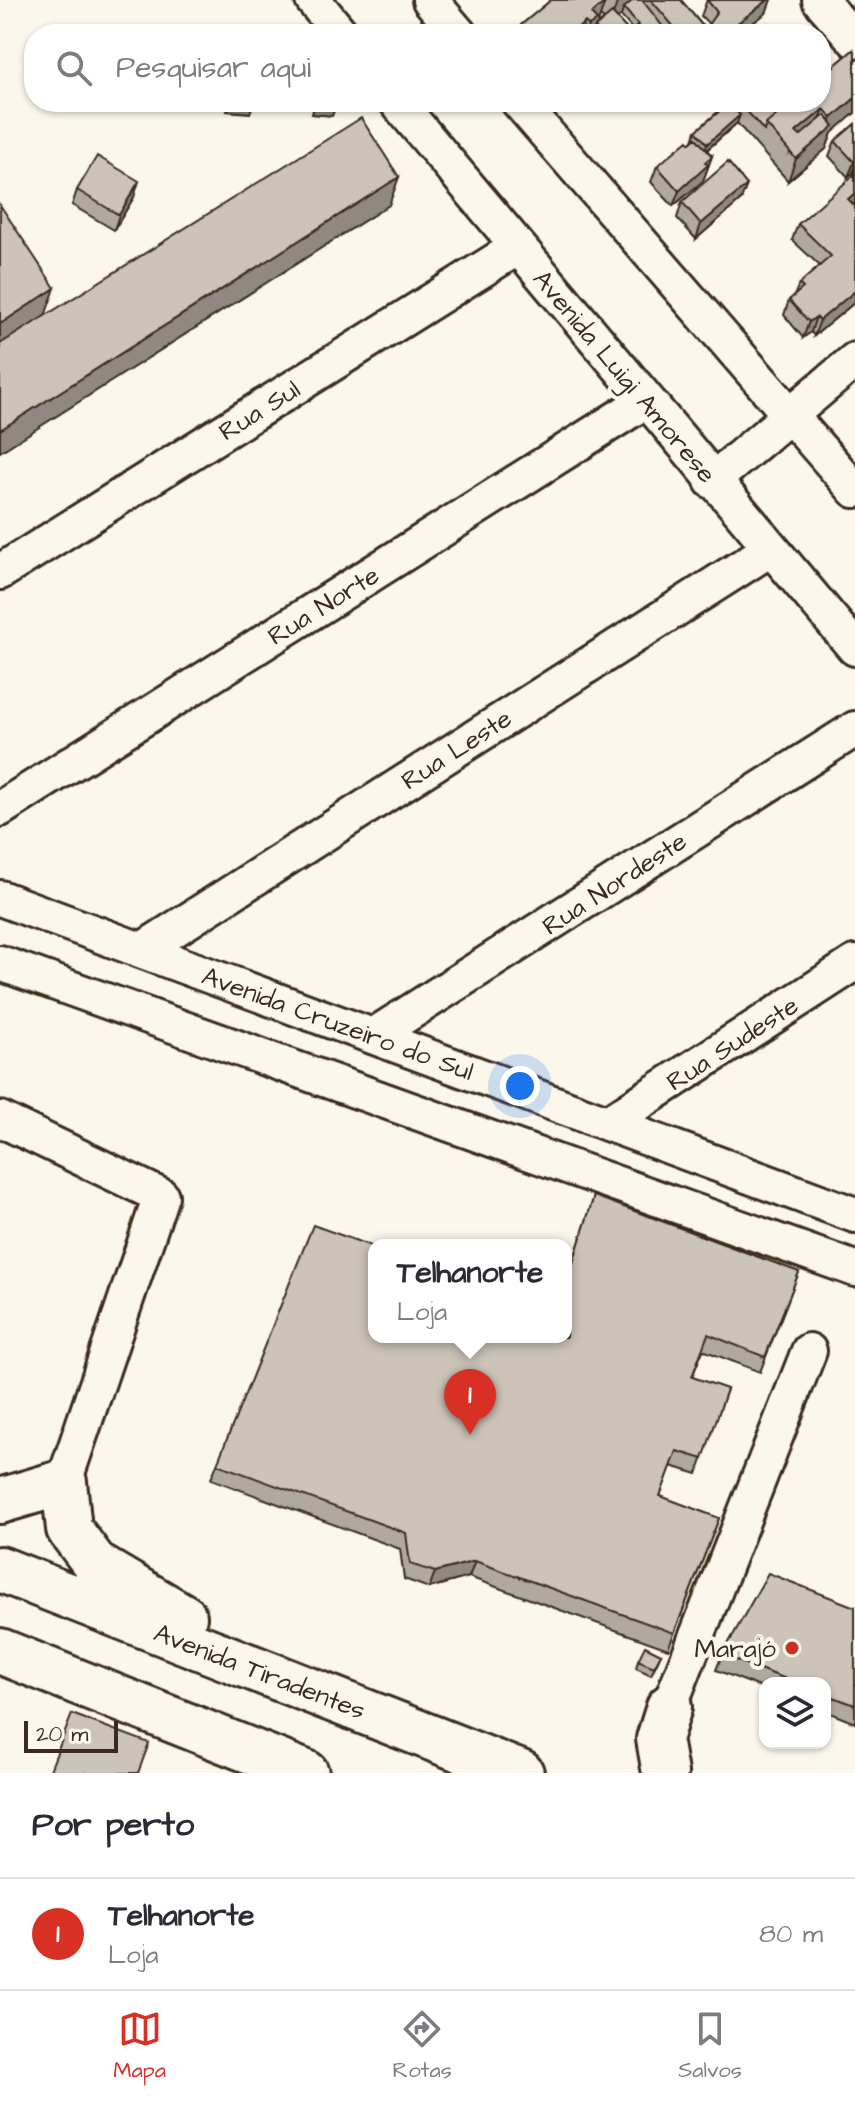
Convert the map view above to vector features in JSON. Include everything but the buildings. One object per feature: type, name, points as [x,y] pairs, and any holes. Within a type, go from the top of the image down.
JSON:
[{"type":"highway","points":[[0,1501],[64,1482],[69,1529],[96,1565],[331,1699]]},
{"type":"highway","name":"Avenida Tiradentes","points":[[0,1569],[521,1773]]},
{"type":"highway","points":[[0,1651],[306,1773]]},
{"type":"highway","points":[[665,1773],[659,1739],[669,1707]]},
{"type":"street","points":[[313,0],[333,24]]},
{"type":"street","points":[[430,0],[450,24]]},
{"type":"street","points":[[820,0],[855,40]]},
{"type":"street","name":"Avenida Luigi Amorese","points":[[405,112],[855,648]]},
{"type":"street","points":[[528,112],[855,490]]},
{"type":"street","name":"Rua Sul","points":[[0,572],[518,247]]},
{"type":"street","points":[[712,481],[855,360]]},
{"type":"street","name":"Rua Norte","points":[[0,809],[645,401]]},
{"type":"street","name":"Rua Leste","points":[[142,950],[770,549]]},
{"type":"street","name":"Rua Nordeste","points":[[373,1036],[855,729]]},
{"type":"street","name":"Avenida Cruzeiro do Sul","points":[[0,898],[851,1210]]},
{"type":"street","points":[[0,963],[855,1269]]},
{"type":"street","name":"Rua Sudeste","points":[[608,1123],[855,963]]},
{"type":"street","points":[[0,1119],[161,1196],[64,1482]]},
{"type":"street","points":[[669,1707],[809,1351]]},
{"type":"place","name":"Telhanorte","points":[[470,1435]]},
{"type":"place","name":"Marajó","points":[[792,1648]]}]
